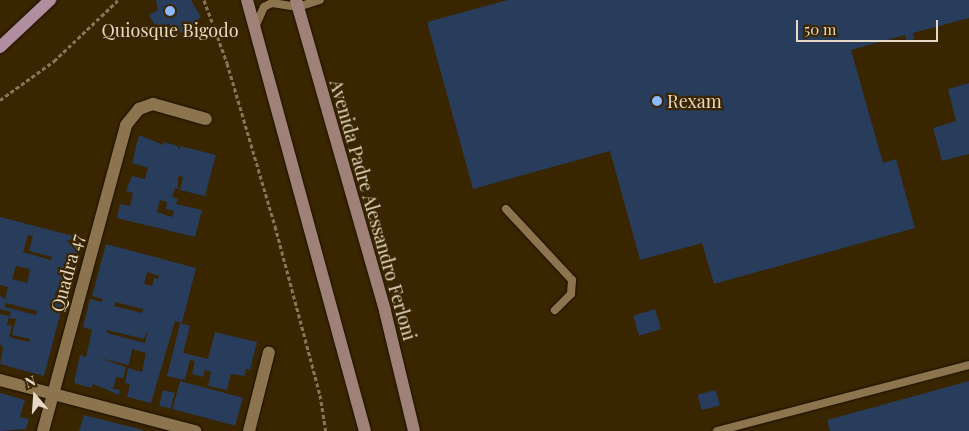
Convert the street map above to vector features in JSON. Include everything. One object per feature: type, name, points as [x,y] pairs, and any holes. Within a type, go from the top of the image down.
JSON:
[{"type":"main road","points":[[0,47],[50,0]]},
{"type":"main road","points":[[247,0],[365,431]]},
{"type":"main road","name":"Avenida Padre Alessandro Ferloni","points":[[297,4],[385,311],[414,431]]},
{"type":"street","name":"Quadra 47","points":[[43,431],[126,125],[139,108],[153,104],[206,119]]},
{"type":"street","points":[[249,431],[269,352]]},
{"type":"street","points":[[0,380],[195,431]]},
{"type":"lane","points":[[255,29],[264,7],[281,2],[297,4],[320,0]]},
{"type":"lane","points":[[506,209],[572,280],[570,294],[555,310]]},
{"type":"lane","points":[[717,431],[969,365]]},
{"type":"path","points":[[0,100],[54,61],[118,0]]},
{"type":"path","points":[[204,0],[227,63],[275,226],[320,395],[326,431]]},
{"type":"building","points":[[156,0],[191,0],[201,17],[191,28],[164,41],[149,15],[158,10]]},
{"type":"building","name":"Rexam","points":[[508,0],[969,0],[969,18],[913,33],[914,39],[906,41],[905,35],[851,50],[883,163],[896,159],[915,228],[714,284],[702,243],[640,260],[610,151],[473,189],[427,22]]},
{"type":"building","points":[[969,83],[969,154],[942,161],[933,128],[956,121],[948,89]]},
{"type":"building","points":[[139,135],[163,145],[164,142],[178,146],[179,150],[180,146],[216,155],[205,196],[180,190],[183,177],[178,176],[178,189],[175,188],[172,197],[178,199],[176,204],[202,210],[195,237],[117,218],[120,204],[130,206],[133,193],[126,191],[132,176],[145,179],[148,168],[132,163]],"holes":[[[160,200],[167,202],[166,209],[174,211],[172,217],[157,212]]]},
{"type":"building","points":[[0,217],[81,238],[66,293],[56,291],[55,297],[64,300],[44,376],[0,364],[3,348],[0,344],[0,314],[9,316],[7,325],[12,326],[9,337],[29,342],[30,339],[12,335],[16,319],[9,318],[11,312],[0,309],[0,295],[5,299],[8,287],[0,285]],"holes":[[[28,235],[33,236],[29,251],[52,257],[51,260],[23,252]],[[16,266],[30,269],[27,283],[12,279]],[[6,303],[37,311],[36,315],[5,307]]]},
{"type":"building","points":[[106,244],[196,268],[182,323],[175,321],[151,403],[127,397],[130,384],[125,383],[128,368],[142,372],[146,353],[132,349],[129,365],[99,358],[126,367],[123,378],[116,377],[113,389],[120,390],[119,395],[93,384],[92,388],[74,383],[80,355],[86,357],[92,330],[83,327],[90,299],[102,302],[103,299],[92,296]],"holes":[[[147,272],[159,276],[158,279],[154,278],[152,286],[144,284]],[[115,302],[143,309],[142,313],[114,306]],[[107,330],[144,339],[148,330],[145,343],[107,333]]]},
{"type":"building","points":[[655,309],[661,329],[639,336],[633,316]]},
{"type":"building","points":[[180,323],[190,326],[183,353],[208,359],[215,332],[257,342],[250,370],[246,369],[245,376],[231,374],[227,390],[208,386],[211,372],[205,370],[203,377],[192,374],[195,361],[190,360],[185,380],[167,376]]},
{"type":"building","points":[[180,381],[243,398],[235,426],[172,409]]},
{"type":"building","points":[[969,381],[969,431],[830,431],[827,420]]},
{"type":"building","points":[[163,390],[175,393],[171,408],[159,406]]},
{"type":"building","points":[[716,390],[720,406],[701,410],[698,395]]},
{"type":"building","points":[[0,393],[25,400],[20,417],[29,419],[26,429],[0,431]]},
{"type":"building","points":[[84,415],[143,430],[143,431],[79,431]]},
{"type":"place","name":"Quiosque Bigodo","points":[[170,11]]},
{"type":"place","name":"Rexam","points":[[657,101]]}]
